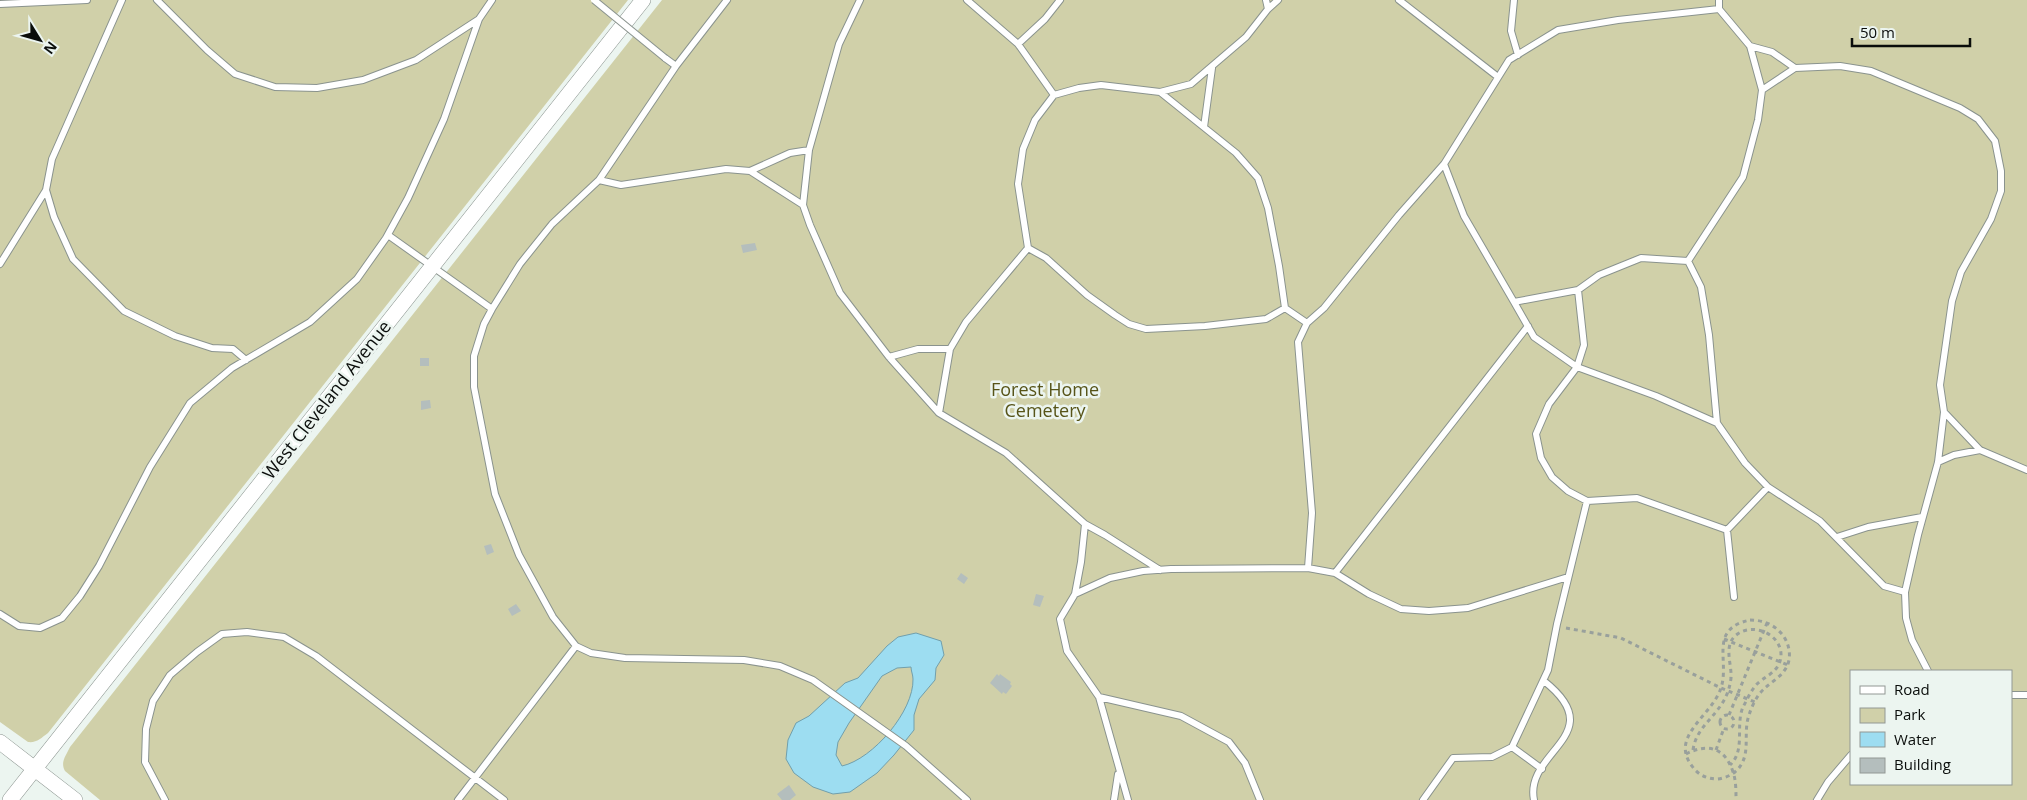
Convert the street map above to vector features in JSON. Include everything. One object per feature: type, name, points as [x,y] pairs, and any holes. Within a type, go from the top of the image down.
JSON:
[{"type":"street","name":"West Cleveland Avenue","points":[[10,800],[643,0]]},
{"type":"street","points":[[0,742],[75,800]]},
{"type":"lane","points":[[0,4],[87,0]]},
{"type":"lane","points":[[0,264],[46,190],[52,159],[122,0]]},
{"type":"lane","points":[[157,0],[207,50],[235,74],[276,87],[317,88],[363,80],[416,60],[479,19]]},
{"type":"lane","points":[[0,614],[19,626],[40,628],[62,618],[80,596],[99,566],[150,467],[190,403],[232,368],[310,322],[357,279],[388,235],[408,198],[444,119],[479,19],[492,0]]},
{"type":"lane","points":[[594,0],[676,66]]},
{"type":"lane","points":[[727,0],[676,66],[599,180],[552,224],[520,264],[484,324],[474,356],[474,387],[495,494],[519,555],[552,617],[576,646],[592,653],[625,658],[744,660],[780,666],[813,680],[906,746],[967,800]]},
{"type":"lane","points":[[860,0],[839,44],[809,150],[803,205],[840,293],[890,357],[939,413],[1006,453],[1085,524],[1105,534],[1160,570]]},
{"type":"lane","points":[[967,0],[1018,44],[1054,95]]},
{"type":"lane","points":[[1018,44],[1045,19],[1060,0]]},
{"type":"lane","points":[[1266,0],[1268,9]]},
{"type":"lane","points":[[939,413],[950,349],[966,322],[1028,248],[1018,184],[1023,149],[1035,120],[1054,95],[1079,88],[1102,85],[1160,92],[1191,84],[1246,37],[1268,9],[1278,0]]},
{"type":"lane","points":[[1399,0],[1498,78]]},
{"type":"lane","points":[[1514,0],[1512,31],[1518,55]]},
{"type":"lane","points":[[1688,261],[1743,177],[1758,120],[1762,90],[1750,46],[1719,9],[1719,0]]},
{"type":"lane","points":[[1308,568],[1312,513],[1298,342],[1307,324],[1324,308],[1399,215],[1444,164],[1509,60],[1558,30],[1618,20],[1719,9]]},
{"type":"lane","points":[[1750,46],[1772,52],[1795,68]]},
{"type":"lane","points":[[1762,90],[1795,68],[1840,66],[1870,71],[1960,108],[1978,120],[1995,141],[2001,171],[2001,191],[1991,219],[1961,272],[1952,301],[1940,385],[1944,412],[1938,462],[1922,517],[1905,592],[1906,618],[1912,640],[1927,670]]},
{"type":"lane","points":[[1204,127],[1212,68]]},
{"type":"lane","points":[[1160,92],[1236,153],[1258,178],[1268,208],[1285,308],[1307,324]]},
{"type":"lane","points":[[750,171],[790,153],[809,150]]},
{"type":"lane","points":[[1444,164],[1464,216],[1534,337],[1577,367],[1656,396],[1717,423]]},
{"type":"lane","points":[[599,180],[621,185],[726,169],[750,171],[803,205]]},
{"type":"lane","points":[[46,190],[54,217],[73,259],[124,311],[174,336],[212,348],[233,350],[246,360]]},
{"type":"lane","points":[[388,235],[492,309]]},
{"type":"lane","points":[[1028,248],[1046,258],[1087,295],[1115,315],[1129,324],[1146,329],[1205,326],[1266,319],[1285,308]]},
{"type":"lane","points":[[1514,302],[1578,290],[1599,274],[1641,258],[1688,261]]},
{"type":"lane","points":[[1688,261],[1701,287],[1709,335],[1717,423],[1744,463],[1768,487],[1820,521],[1884,586],[1905,592]]},
{"type":"lane","points":[[1578,290],[1584,345],[1577,367],[1549,404],[1536,434],[1540,458],[1552,477],[1568,492],[1587,501],[1637,498],[1727,530]]},
{"type":"lane","points":[[1335,573],[1528,326]]},
{"type":"lane","points":[[890,357],[918,349],[950,349]]},
{"type":"lane","points":[[1944,412],[1980,450],[2027,470]]},
{"type":"lane","points":[[1938,462],[1954,455],[1980,450]]},
{"type":"lane","points":[[1734,597],[1727,530],[1768,487]]},
{"type":"lane","points":[[1423,800],[1454,758],[1492,757],[1512,747],[1528,708],[1544,681],[1587,501]]},
{"type":"lane","points":[[1837,537],[1868,527],[1922,517]]},
{"type":"lane","points":[[1085,524],[1075,594],[1060,619],[1067,651],[1100,697],[1118,770],[1128,800]]},
{"type":"lane","points":[[1075,594],[1110,578],[1160,570],[1308,568],[1335,573],[1369,594],[1401,609],[1429,611],[1468,608],[1568,576]]},
{"type":"lane","points":[[165,800],[146,762],[146,729],[154,701],[170,675],[197,652],[222,634],[247,632],[284,638],[316,656],[504,800]]},
{"type":"lane","points":[[458,800],[576,646]]},
{"type":"lane","points":[[1534,800],[1535,780],[1560,744],[1570,721],[1569,710],[1561,695],[1544,681]]},
{"type":"lane","points":[[2012,695],[2027,695]]},
{"type":"lane","points":[[1100,697],[1181,716],[1230,742],[1245,763],[1260,800]]},
{"type":"lane","points":[[1512,747],[1542,768]]},
{"type":"lane","points":[[1817,800],[1828,782],[1850,756]]},
{"type":"lane","points":[[1114,800],[1118,770]]},
{"type":"path","points":[[1759,620],[1776,628],[1784,636],[1790,654],[1788,665],[1784,672],[1760,693],[1749,715],[1746,730],[1747,750],[1745,759],[1734,773],[1717,779],[1706,778],[1698,774],[1692,768],[1685,754],[1687,738],[1698,721],[1707,712],[1721,688],[1724,678],[1722,646],[1724,638],[1730,630],[1740,623],[1759,620]]},
{"type":"path","points":[[1729,715],[1767,623]]},
{"type":"path","points":[[1556,626],[1621,638],[1721,688],[1755,702]]},
{"type":"path","points":[[1693,750],[1696,736],[1724,702],[1731,677],[1729,654],[1734,638],[1746,630],[1764,631],[1777,641],[1781,657],[1780,661],[1778,666],[1754,686],[1743,708],[1739,726],[1738,752],[1735,760],[1730,765]]},
{"type":"path","points":[[1724,638],[1788,665]]},
{"type":"path","points":[[1707,712],[1720,718]]},
{"type":"path","points":[[1724,714],[1729,715],[1734,720],[1734,724],[1731,728],[1724,728],[1720,725],[1720,718],[1724,714]]},
{"type":"path","points":[[1734,724],[1746,730]]},
{"type":"path","points":[[1716,750],[1724,728]]},
{"type":"path","points":[[1685,754],[1704,747],[1716,750],[1730,765],[1734,773],[1736,800]]},
{"type":"green space","points":[[0,0],[628,0],[48,733],[34,742],[28,742],[0,722]]},
{"type":"green space","name":"Forest Home Cemetery","points":[[662,0],[2027,0],[2027,800],[100,800],[65,771],[63,762],[70,747]]},
{"type":"water","points":[[916,633],[941,641],[944,655],[936,668],[935,680],[919,699],[914,715],[914,730],[877,773],[850,792],[833,794],[813,787],[794,773],[786,759],[788,740],[796,723],[809,716],[845,683],[858,678],[887,646],[898,637]],"holes":[[[911,667],[913,679],[912,692],[907,705],[890,732],[866,754],[854,762],[842,766],[836,755],[838,742],[849,723],[882,676],[897,668]]]},
{"type":"building","points":[[755,243],[757,250],[743,253],[741,245]]},
{"type":"building","points":[[420,358],[429,358],[429,366],[420,366]]},
{"type":"building","points":[[430,400],[431,408],[421,410],[421,401]]},
{"type":"building","points":[[491,544],[494,552],[487,555],[484,546]]},
{"type":"building","points":[[961,573],[968,578],[964,584],[957,579]]},
{"type":"building","points":[[1036,594],[1044,596],[1040,607],[1033,605]]},
{"type":"building","points":[[516,604],[521,611],[512,616],[508,609]]},
{"type":"building","points":[[997,674],[1011,682],[1012,686],[1006,694],[1003,692],[1002,694],[990,683]]},
{"type":"building","points":[[789,785],[796,795],[790,800],[782,800],[777,794]]}]
